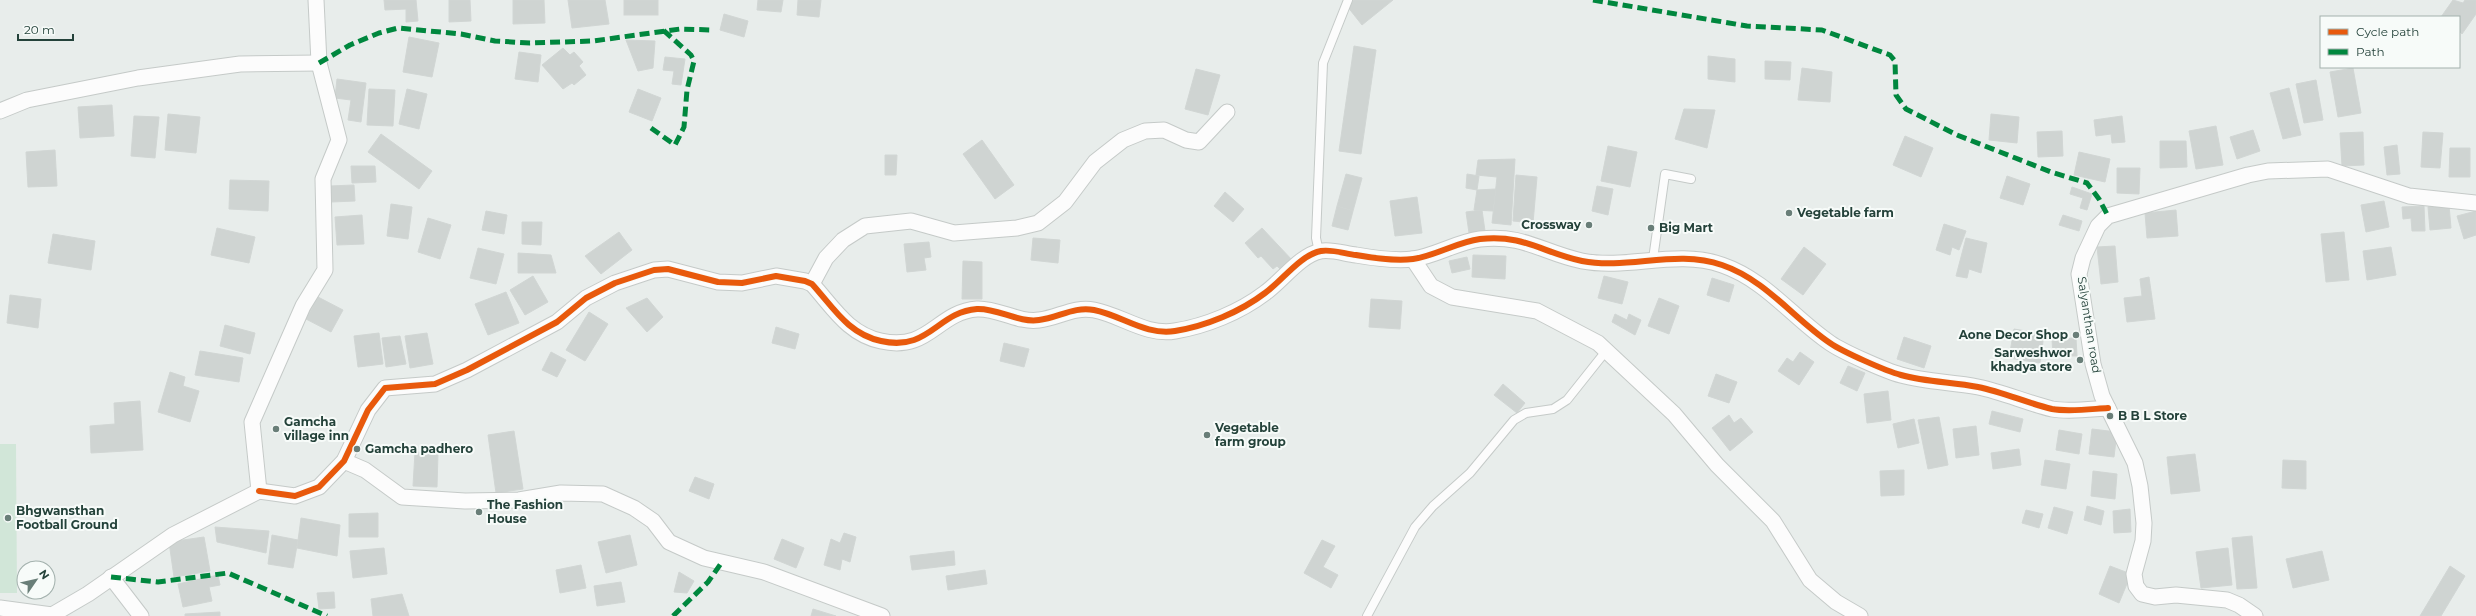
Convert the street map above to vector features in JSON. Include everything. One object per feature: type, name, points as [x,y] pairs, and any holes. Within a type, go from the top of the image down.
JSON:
[{"type":"street","points":[[259,491],[252,422],[303,306],[325,270],[323,179],[339,140],[319,63],[316,0]]},
{"type":"street","points":[[0,111],[27,100],[138,78],[240,64],[319,63]]},
{"type":"street","points":[[812,284],[826,258],[843,240],[865,226],[911,221],[954,233],[1017,228],[1038,223],[1065,202],[1095,162],[1123,140],[1145,131],[1164,130],[1186,140],[1199,142],[1227,112]]},
{"type":"street","name":"Salyanthan road","points":[[2255,616],[2239,605],[2226,600],[2176,595],[2155,597],[2142,594],[2136,586],[2134,574],[2143,541],[2144,523],[2140,486],[2135,463],[2108,408],[2093,364],[2079,274],[2083,258],[2098,226],[2108,216],[2248,175],[2268,171],[2328,169],[2409,196],[2476,203]]},
{"type":"street","points":[[0,608],[52,615],[88,594],[173,535],[259,491],[295,496],[319,487],[344,461],[368,410],[384,388],[435,384],[468,370],[557,322],[586,298],[615,283],[654,270],[668,269],[718,282],[742,283],[776,276],[805,281],[812,284],[852,329],[883,342],[907,343],[918,340],[952,315],[981,308],[1022,320],[1038,321],[1075,309],[1093,310],[1156,332],[1174,331],[1239,310],[1269,290],[1297,265],[1318,252],[1413,259],[1450,246],[1480,239],[1505,239],[1526,241],[1559,255],[1586,262],[1687,258],[1708,261],[1727,267],[1768,290],[1831,344],[1900,375],[1979,387],[2056,410],[2108,408]]},
{"type":"street","points":[[1413,259],[1431,286],[1452,297],[1537,311],[1598,343],[1674,414],[1717,465],[1773,521],[1810,580],[1836,602],[1860,616]]},
{"type":"street","points":[[344,461],[365,470],[402,497],[465,501],[519,500],[561,493],[603,494],[634,508],[653,521],[669,542],[704,558],[764,572],[882,616]]},
{"type":"street","points":[[111,577],[141,616]]},
{"type":"lane","points":[[1318,252],[1316,238],[1323,63],[1348,0]]},
{"type":"lane","points":[[1653,259],[1665,174],[1691,178]]},
{"type":"lane","points":[[1367,616],[1416,527],[1433,506],[1470,473],[1514,420],[1526,413],[1554,409],[1567,400],[1606,351]]},
{"type":"green space","name":"Bhgwansthan Football Ground","points":[[0,444],[16,444],[16,593],[0,593]]},
{"type":"building","points":[[384,0],[416,0],[418,21],[406,22],[406,9],[385,10]]},
{"type":"building","points":[[449,0],[470,0],[471,21],[449,22]]},
{"type":"building","points":[[513,0],[544,0],[545,23],[513,24]]},
{"type":"building","points":[[568,0],[605,0],[609,24],[572,28]]},
{"type":"building","points":[[624,0],[658,0],[658,15],[624,15]]},
{"type":"building","points":[[758,0],[783,0],[781,12],[757,10]]},
{"type":"building","points":[[798,0],[821,0],[819,17],[797,15]]},
{"type":"building","points":[[1354,0],[1393,0],[1362,25],[1347,6]]},
{"type":"building","points":[[2453,0],[2463,3],[2465,0],[2476,0],[2476,14],[2462,34],[2460,32],[2460,16],[2442,16]]},
{"type":"building","points":[[724,14],[748,21],[744,37],[720,30]]},
{"type":"building","points":[[409,37],[439,43],[432,77],[403,72]]},
{"type":"building","points":[[626,40],[655,41],[653,68],[638,71]]},
{"type":"building","points":[[1354,46],[1376,50],[1361,154],[1339,151]]},
{"type":"building","points":[[563,48],[570,55],[574,52],[583,62],[579,66],[586,75],[574,85],[572,83],[563,89],[542,65]]},
{"type":"building","points":[[519,52],[541,55],[538,82],[515,79]]},
{"type":"building","points":[[1708,56],[1735,59],[1735,82],[1708,79]]},
{"type":"building","points":[[665,57],[685,59],[681,85],[672,84],[674,71],[663,70]]},
{"type":"building","points":[[1765,61],[1791,62],[1790,80],[1765,79]]},
{"type":"building","points":[[1802,68],[1832,72],[1830,102],[1798,100]]},
{"type":"building","points":[[2353,68],[2361,113],[2338,117],[2330,72]]},
{"type":"building","points":[[1196,69],[1220,75],[1208,115],[1185,109]]},
{"type":"building","points":[[337,79],[366,83],[361,122],[348,120],[351,100],[335,98]]},
{"type":"building","points":[[2316,80],[2323,120],[2304,123],[2296,84]]},
{"type":"building","points":[[2289,88],[2301,135],[2283,139],[2270,93]]},
{"type":"building","points":[[369,89],[395,90],[393,126],[367,125]]},
{"type":"building","points":[[407,89],[427,94],[419,129],[399,124]]},
{"type":"building","points":[[638,89],[661,98],[652,121],[629,112]]},
{"type":"building","points":[[112,105],[114,136],[80,138],[78,107]]},
{"type":"building","points":[[1684,109],[1715,110],[1707,148],[1675,139]]},
{"type":"building","points":[[168,114],[200,117],[196,153],[165,150]]},
{"type":"building","points":[[1991,114],[2019,117],[2017,143],[1989,140]]},
{"type":"building","points":[[134,116],[159,117],[155,158],[131,156]]},
{"type":"building","points":[[2122,116],[2125,142],[2112,143],[2111,134],[2096,136],[2094,120]]},
{"type":"building","points":[[2216,126],[2223,165],[2196,169],[2189,131]]},
{"type":"building","points":[[2253,130],[2260,151],[2237,159],[2230,137]]},
{"type":"building","points":[[2062,131],[2063,156],[2038,157],[2037,132]]},
{"type":"building","points":[[2363,132],[2364,165],[2342,166],[2340,133]]},
{"type":"building","points":[[2423,132],[2443,133],[2440,168],[2421,167]]},
{"type":"building","points":[[381,134],[432,171],[419,189],[368,152]]},
{"type":"building","points":[[1905,136],[1933,148],[1921,177],[1893,165]]},
{"type":"building","points":[[982,140],[1014,185],[995,199],[963,154]]},
{"type":"building","points":[[2160,141],[2186,141],[2187,167],[2160,168]]},
{"type":"building","points":[[2397,145],[2400,174],[2387,175],[2384,147]]},
{"type":"building","points":[[1608,146],[1637,152],[1630,187],[1601,181]]},
{"type":"building","points":[[2450,148],[2470,148],[2470,177],[2449,177]]},
{"type":"building","points":[[55,150],[57,186],[28,187],[26,152]]},
{"type":"building","points":[[2079,152],[2110,159],[2105,182],[2074,175]]},
{"type":"building","points":[[885,155],[897,155],[896,175],[885,175]]},
{"type":"building","points":[[1515,159],[1511,225],[1492,223],[1497,177],[1476,175],[1478,160]]},
{"type":"building","points":[[351,166],[375,166],[376,182],[352,183]]},
{"type":"building","points":[[2117,168],[2140,168],[2139,194],[2117,193]]},
{"type":"building","points":[[1346,174],[1362,178],[1353,211],[1337,206]]},
{"type":"building","points":[[1467,174],[1479,176],[1477,190],[1466,188]]},
{"type":"building","points":[[1516,175],[1537,177],[1533,223],[1513,221]]},
{"type":"building","points":[[2007,176],[2030,184],[2023,205],[2000,198]]},
{"type":"building","points":[[230,180],[269,181],[268,211],[229,209]]},
{"type":"building","points":[[354,185],[355,201],[331,202],[330,186]]},
{"type":"building","points":[[1597,186],[1613,189],[1608,215],[1592,211]]},
{"type":"building","points":[[2072,187],[2092,194],[2087,210],[2080,208],[2083,198],[2070,194]]},
{"type":"building","points":[[1496,189],[1493,211],[1474,210],[1477,190]]},
{"type":"building","points":[[1225,192],[1244,209],[1233,222],[1214,206]]},
{"type":"building","points":[[1417,197],[1422,233],[1395,236],[1390,201]]},
{"type":"building","points":[[2384,201],[2389,227],[2366,232],[2361,205]]},
{"type":"building","points":[[391,204],[412,207],[408,239],[387,236]]},
{"type":"building","points":[[2449,205],[2451,228],[2430,230],[2428,207]]},
{"type":"building","points":[[1337,206],[1353,211],[1348,230],[1332,226]]},
{"type":"building","points":[[2424,206],[2425,231],[2412,231],[2411,218],[2403,219],[2402,207]]},
{"type":"building","points":[[1482,210],[1485,231],[1469,233],[1466,212]]},
{"type":"building","points":[[2176,210],[2178,236],[2147,238],[2145,213]]},
{"type":"building","points":[[486,211],[507,215],[504,234],[482,230]]},
{"type":"building","points":[[2476,211],[2476,235],[2464,239],[2457,216]]},
{"type":"building","points":[[362,215],[364,244],[337,245],[335,217]]},
{"type":"building","points":[[2063,215],[2082,221],[2079,231],[2059,225]]},
{"type":"building","points":[[428,218],[451,225],[440,259],[418,252]]},
{"type":"building","points":[[522,222],[542,222],[541,245],[522,244]]},
{"type":"building","points":[[1944,224],[1966,231],[1959,250],[1952,247],[1950,255],[1936,250]]},
{"type":"building","points":[[217,228],[255,237],[249,263],[211,255]]},
{"type":"building","points":[[1262,228],[1293,261],[1282,271],[1277,266],[1273,269],[1261,256],[1258,258],[1245,243]]},
{"type":"building","points":[[619,232],[632,250],[601,274],[585,256]]},
{"type":"building","points":[[2344,232],[2349,280],[2326,282],[2321,234]]},
{"type":"building","points":[[53,234],[95,241],[91,270],[48,263]]},
{"type":"building","points":[[1033,238],[1060,240],[1058,263],[1031,260]]},
{"type":"building","points":[[1966,238],[1987,243],[1981,273],[1969,269],[1967,278],[1956,276]]},
{"type":"building","points":[[929,242],[931,257],[924,258],[926,270],[907,272],[904,244]]},
{"type":"building","points":[[2115,246],[2118,282],[2101,284],[2097,247]]},
{"type":"building","points":[[1804,247],[1826,264],[1803,295],[1781,279]]},
{"type":"building","points":[[2391,247],[2396,275],[2367,280],[2363,251]]},
{"type":"building","points":[[478,248],[504,254],[496,284],[470,278]]},
{"type":"building","points":[[518,253],[551,255],[556,273],[518,273]]},
{"type":"building","points":[[1473,255],[1506,256],[1505,279],[1472,277]]},
{"type":"building","points":[[1467,257],[1470,269],[1452,273],[1449,261]]},
{"type":"building","points":[[963,261],[982,262],[982,299],[962,299]]},
{"type":"building","points":[[533,276],[548,302],[525,315],[510,290]]},
{"type":"building","points":[[1604,276],[1628,282],[1622,304],[1598,298]]},
{"type":"building","points":[[2149,277],[2155,319],[2127,322],[2124,298],[2142,296],[2140,279]]},
{"type":"building","points":[[1712,278],[1734,285],[1729,302],[1707,295]]},
{"type":"building","points":[[506,292],[519,323],[488,335],[475,304]]},
{"type":"building","points":[[10,295],[41,299],[38,328],[7,323]]},
{"type":"building","points":[[318,297],[343,310],[331,332],[306,319]]},
{"type":"building","points":[[647,298],[663,317],[647,332],[626,308]]},
{"type":"building","points":[[1659,298],[1679,306],[1669,334],[1648,326]]},
{"type":"building","points":[[1371,299],[1402,301],[1400,329],[1369,327]]},
{"type":"building","points":[[589,312],[608,324],[585,361],[566,350]]},
{"type":"building","points":[[1615,314],[1627,320],[1629,314],[1641,320],[1635,335],[1612,322]]},
{"type":"building","points":[[225,325],[255,333],[250,354],[220,346]]},
{"type":"building","points":[[776,327],[799,334],[795,349],[772,343]]},
{"type":"building","points":[[2014,329],[2044,334],[2040,363],[2009,358]]},
{"type":"building","points":[[379,333],[383,364],[358,367],[354,336]]},
{"type":"building","points":[[427,333],[433,364],[410,368],[405,336]]},
{"type":"building","points":[[400,336],[406,364],[386,367],[382,338]]},
{"type":"building","points":[[1904,337],[1931,346],[1924,368],[1897,359]]},
{"type":"building","points":[[2076,338],[2077,356],[2053,356],[2052,339]]},
{"type":"building","points":[[1004,343],[1029,349],[1024,367],[1000,361]]},
{"type":"building","points":[[200,351],[243,358],[239,382],[195,375]]},
{"type":"building","points":[[551,352],[566,360],[557,377],[542,370]]},
{"type":"building","points":[[1800,352],[1814,362],[1799,385],[1778,371],[1787,358],[1793,362]]},
{"type":"building","points":[[1848,366],[1865,373],[1857,391],[1840,383]]},
{"type":"building","points":[[170,372],[185,377],[183,386],[199,391],[190,422],[158,412]]},
{"type":"building","points":[[1716,374],[1737,382],[1729,403],[1708,396]]},
{"type":"building","points":[[1503,384],[1525,403],[1517,413],[1494,395]]},
{"type":"building","points":[[1888,391],[1891,420],[1867,423],[1864,394]]},
{"type":"building","points":[[140,401],[143,450],[91,453],[90,426],[115,424],[114,403]]},
{"type":"building","points":[[1992,411],[2023,419],[2020,432],[1989,424]]},
{"type":"building","points":[[1729,415],[1734,423],[1741,418],[1753,432],[1730,451],[1712,428]]},
{"type":"building","points":[[1939,417],[1948,465],[1928,469],[1918,420]]},
{"type":"building","points":[[1914,419],[1919,443],[1898,448],[1893,424]]},
{"type":"building","points":[[1976,426],[1979,455],[1956,458],[1953,429]]},
{"type":"building","points":[[2092,429],[2117,432],[2114,457],[2089,454]]},
{"type":"building","points":[[2059,430],[2082,434],[2079,454],[2056,450]]},
{"type":"building","points":[[514,431],[523,489],[496,493],[488,435]]},
{"type":"building","points":[[2019,449],[2021,465],[1993,469],[1991,453]]},
{"type":"building","points":[[415,452],[438,453],[437,487],[413,486]]},
{"type":"building","points":[[2195,454],[2200,491],[2171,494],[2167,457]]},
{"type":"building","points":[[2045,460],[2070,464],[2066,489],[2041,485]]},
{"type":"building","points":[[2283,460],[2306,461],[2306,489],[2282,488]]},
{"type":"building","points":[[1904,470],[1904,495],[1881,496],[1880,471]]},
{"type":"building","points":[[2093,471],[2117,474],[2115,499],[2091,496]]},
{"type":"building","points":[[695,477],[714,484],[709,499],[689,491]]},
{"type":"building","points":[[2087,506],[2104,511],[2101,525],[2084,520]]},
{"type":"building","points":[[2054,507],[2073,512],[2067,534],[2048,528]]},
{"type":"building","points":[[2130,509],[2131,532],[2114,533],[2113,511]]},
{"type":"building","points":[[2026,510],[2043,514],[2039,528],[2022,523]]},
{"type":"building","points":[[378,513],[378,537],[349,537],[349,514]]},
{"type":"building","points":[[301,518],[340,525],[337,556],[297,548]]},
{"type":"building","points":[[215,527],[269,531],[266,553],[217,542]]},
{"type":"building","points":[[844,533],[856,537],[850,562],[842,559],[840,570],[824,565],[831,539],[840,543]]},
{"type":"building","points":[[272,535],[298,540],[293,568],[268,564]]},
{"type":"building","points":[[630,535],[637,565],[606,573],[598,542]]},
{"type":"building","points":[[2252,536],[2257,588],[2237,589],[2232,538]]},
{"type":"building","points":[[204,537],[210,571],[174,577],[169,542]]},
{"type":"building","points":[[782,539],[804,548],[796,568],[774,559]]},
{"type":"building","points":[[1322,540],[1335,546],[1323,567],[1338,575],[1331,588],[1304,573]]},
{"type":"building","points":[[384,548],[387,574],[353,578],[350,551]]},
{"type":"building","points":[[2228,548],[2232,585],[2201,588],[2196,552]]},
{"type":"building","points":[[954,551],[955,565],[912,570],[910,556]]},
{"type":"building","points":[[2322,551],[2329,580],[2293,588],[2286,559]]},
{"type":"building","points":[[581,565],[586,588],[560,593],[556,570]]},
{"type":"building","points":[[2110,566],[2131,574],[2119,603],[2099,594]]},
{"type":"building","points":[[2450,566],[2465,576],[2441,616],[2420,616]]},
{"type":"building","points":[[985,570],[987,584],[948,590],[946,576]]},
{"type":"building","points":[[679,572],[694,581],[687,593],[674,592]]},
{"type":"building","points":[[218,575],[220,585],[209,587],[212,601],[183,607],[178,584]]},
{"type":"building","points":[[621,582],[625,602],[597,606],[594,586]]},
{"type":"building","points":[[334,592],[335,608],[319,609],[317,593]]},
{"type":"building","points":[[402,594],[409,616],[373,616],[371,599]]},
{"type":"building","points":[[813,609],[836,616],[811,616]]},
{"type":"building","points":[[220,612],[220,616],[185,616],[185,614]]},
{"type":"marked path","points":[[1593,0],[1747,26],[1822,30],[1890,55],[1895,61],[1896,95],[1906,109],[1957,135],[2051,172],[2087,183],[2099,199],[2108,216]]},
{"type":"marked path","points":[[319,63],[350,45],[379,33],[398,28],[461,34],[495,41],[530,43],[593,41],[680,29],[712,30]]},
{"type":"marked path","points":[[651,128],[675,145],[684,127],[687,90],[694,61],[691,55],[663,30]]},
{"type":"marked path","points":[[673,616],[708,582],[722,562]]},
{"type":"marked path","points":[[111,577],[158,582],[228,573],[327,616]]},
{"type":"cycle path","points":[[259,491],[295,496],[319,487],[344,461],[368,410],[385,388],[435,384],[467,370],[557,322],[586,298],[615,283],[654,270],[668,269],[718,282],[742,283],[776,276],[805,281],[812,284],[850,326],[869,337],[881,341],[897,343],[911,341],[922,336],[952,317],[963,312],[977,309],[985,309],[1016,318],[1031,320],[1046,319],[1073,311],[1087,309],[1104,313],[1154,331],[1164,332],[1187,329],[1211,322],[1234,312],[1255,300],[1313,253],[1321,251],[1334,251],[1384,259],[1406,260],[1430,255],[1454,246],[1480,239],[1509,239],[1582,261],[1617,263],[1687,259],[1722,265],[1738,272],[1766,290],[1836,347],[1894,373],[1920,379],[1987,389],[2052,409],[2073,410],[2108,408]]},
{"type":"place","name":"Vegetable farm","points":[[1789,213]]},
{"type":"place","name":"Crossway","points":[[1589,225]]},
{"type":"place","name":"Big Mart","points":[[1651,228]]},
{"type":"place","name":"Aone Decor Shop","points":[[2076,335]]},
{"type":"place","name":"Sarweshwor khadya store","points":[[2080,360]]},
{"type":"place","name":"B B L Store","points":[[2110,416]]},
{"type":"place","name":"Gamcha village inn","points":[[276,429]]},
{"type":"place","name":"Vegetable farm group","points":[[1207,435]]},
{"type":"place","name":"Gamcha padhero","points":[[357,449]]},
{"type":"place","name":"The Fashion House","points":[[479,512]]},
{"type":"place","name":"Bhgwansthan Football Ground","points":[[8,518]]}]
